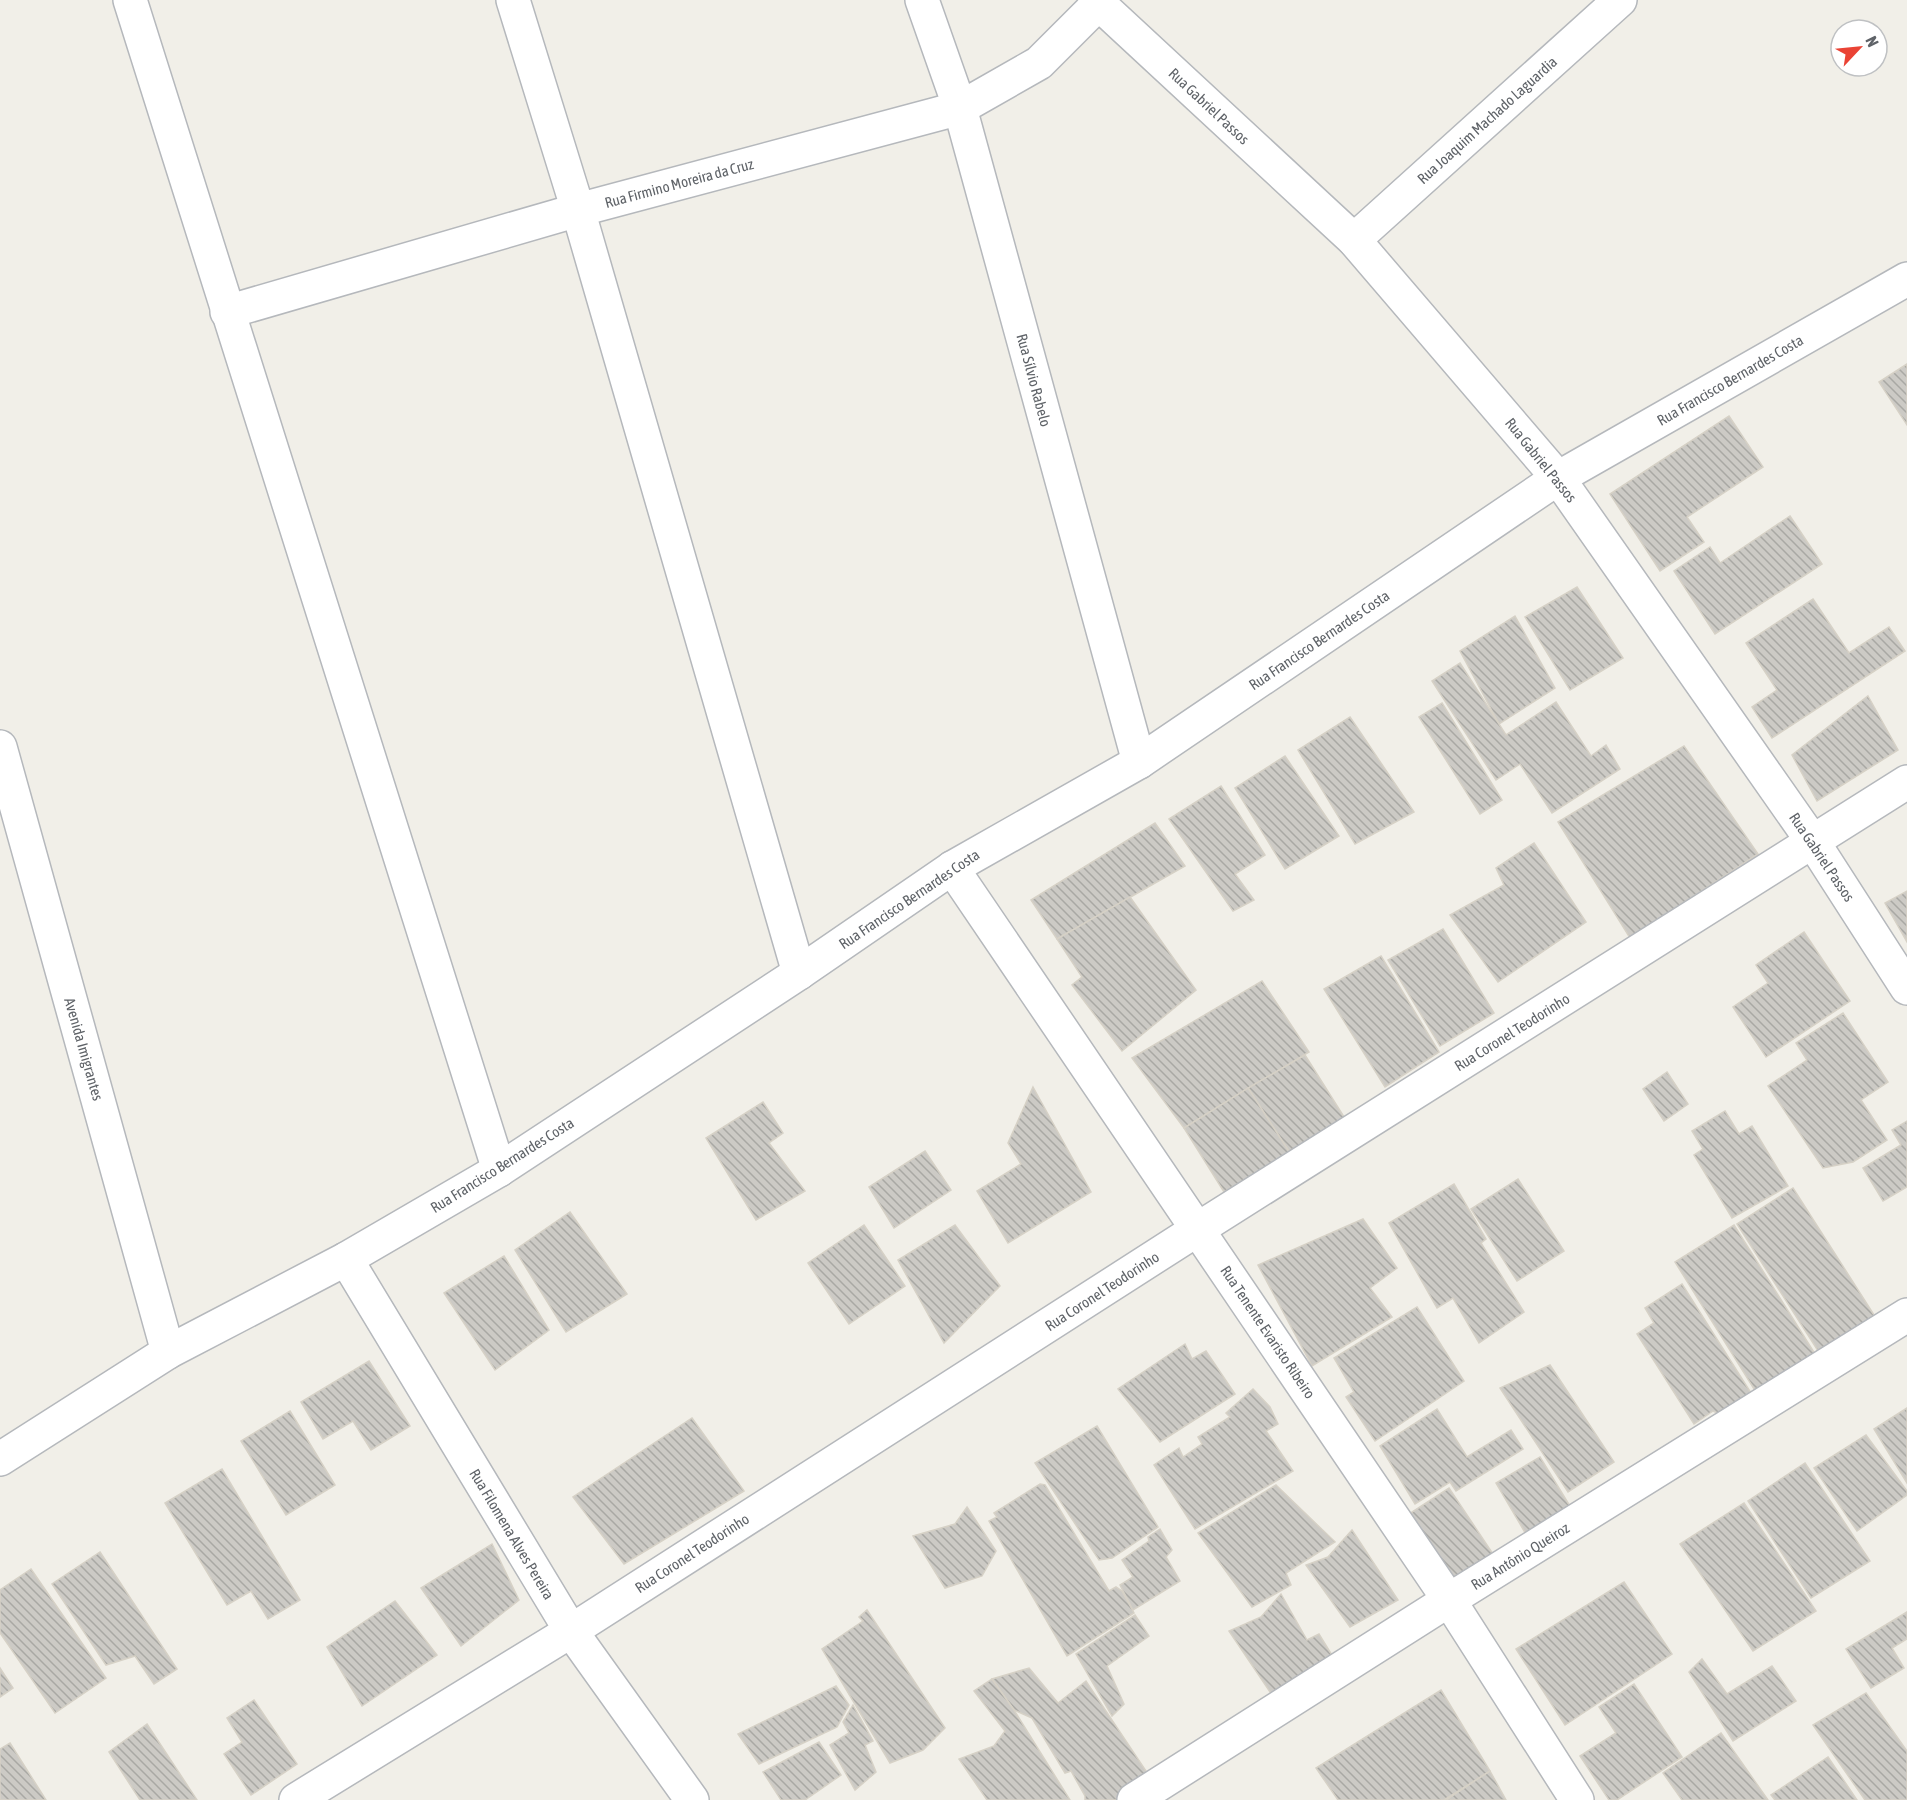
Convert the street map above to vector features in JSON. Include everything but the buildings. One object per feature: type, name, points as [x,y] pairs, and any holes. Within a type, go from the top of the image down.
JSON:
[{"type":"street","points":[[130,0],[499,1170]]},
{"type":"street","points":[[513,0],[578,210],[799,973]]},
{"type":"street","name":"Rua Sílvio Rabelo","points":[[921,0],[960,108],[1139,762]]},
{"type":"street","name":"Rua Joaquim Machado Laguardia","points":[[1354,240],[1620,0]]},
{"type":"street","name":"Rua Firmino Moreira da Cruz","points":[[227,312],[578,210],[960,108],[1039,63],[1098,1]]},
{"type":"street","name":"Rua Gabriel Passos","points":[[1098,1],[1354,240],[1558,478],[1813,842],[1907,988]]},
{"type":"street","name":"Rua Francisco Bernardes Costa","points":[[0,1459],[168,1352],[346,1259],[499,1170],[799,973],[952,868],[1139,762],[1558,478],[1907,279]]},
{"type":"street","name":"Avenida Imigrantes","points":[[0,747],[168,1352]]},
{"type":"street","name":"Rua Coronel Teodorinho","points":[[296,1800],[571,1631],[1198,1229],[1907,782]]},
{"type":"street","name":"Rua Tenente Evaristo Ribeiro","points":[[952,868],[1449,1600],[1577,1800]]},
{"type":"street","name":"Rua Filomena Alves Pereira","points":[[346,1259],[571,1631],[692,1800]]},
{"type":"street","name":"Rua Antônio Queiroz","points":[[1134,1800],[1449,1600],[1907,1315]]}]
